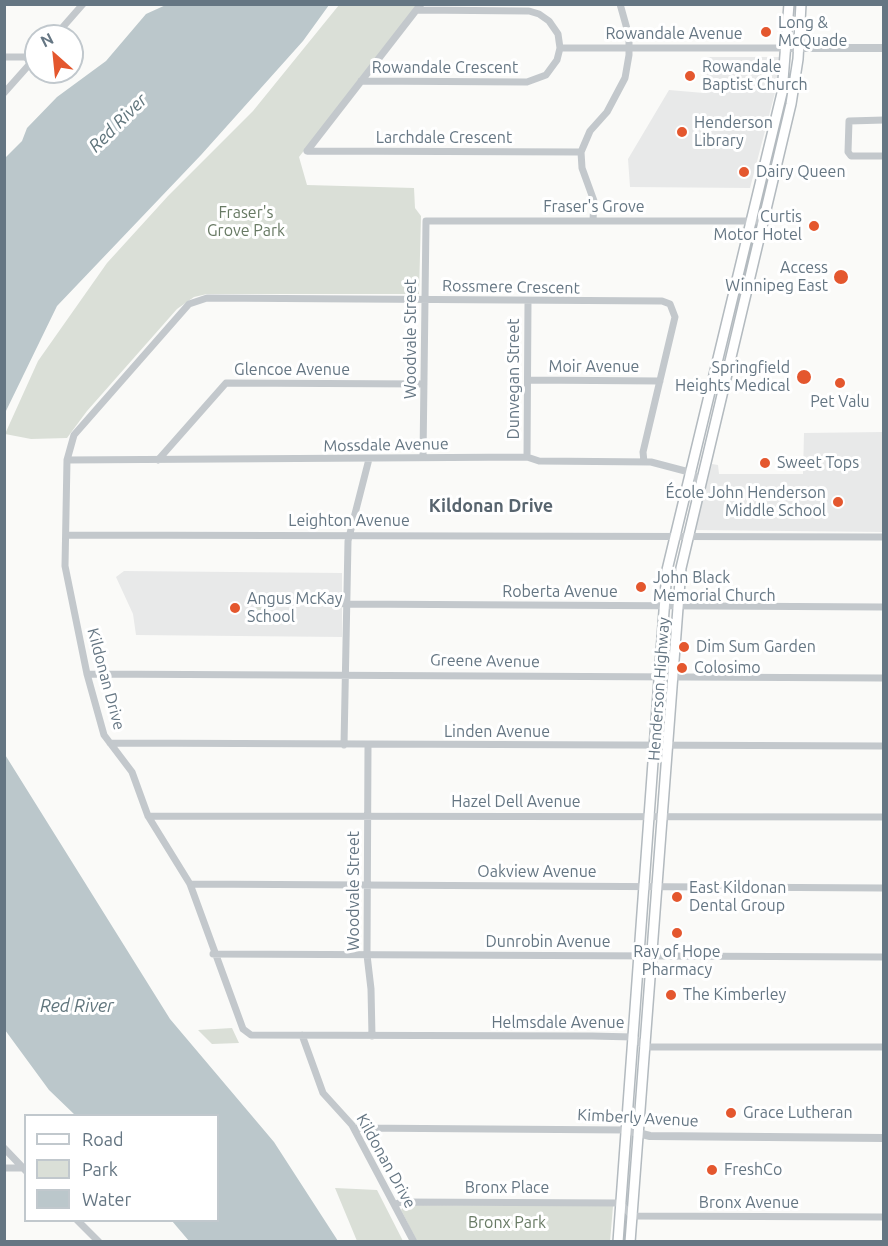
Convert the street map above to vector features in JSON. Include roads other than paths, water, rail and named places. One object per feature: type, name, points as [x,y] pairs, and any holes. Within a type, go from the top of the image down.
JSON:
[{"type":"main road","name":"Henderson Highway","points":[[618,1242],[668,570],[674,536],[782,93],[789,4]]},
{"type":"main road","name":"Henderson Highway","points":[[630,1242],[672,676],[687,536],[795,83],[801,4]]},
{"type":"main road","points":[[773,125],[784,133]]},
{"type":"main road","points":[[720,346],[732,348]]},
{"type":"main road","points":[[704,414],[715,416]]},
{"type":"street","points":[[66,24],[83,4]]},
{"type":"street","points":[[593,220],[594,201],[582,168],[581,152],[590,131],[607,112],[625,78],[629,47],[628,25],[620,4]]},
{"type":"street","points":[[361,81],[419,7],[535,13],[544,16],[554,26],[560,48]]},
{"type":"street","name":"Rowandale Avenue","points":[[560,48],[787,48]]},
{"type":"street","name":"Rowandale Crescent","points":[[361,81],[532,81],[549,73],[557,60],[560,48]]},
{"type":"street","points":[[787,48],[884,48]]},
{"type":"street","points":[[4,57],[24,57]]},
{"type":"street","points":[[4,93],[24,70]]},
{"type":"street","name":"Larchdale Crescent","points":[[361,81],[307,151],[581,152]]},
{"type":"street","points":[[884,120],[849,121],[848,152],[851,156],[884,156]]},
{"type":"street","name":"Fraser's Grove","points":[[426,221],[762,221]]},
{"type":"street","name":"Woodvale Street","points":[[423,457],[426,221]]},
{"type":"street","name":"Rossmere Crescent","points":[[189,304],[207,298],[662,301],[670,304],[675,317],[642,452],[644,462]]},
{"type":"street","name":"Dunvegan Street","points":[[527,457],[528,301]]},
{"type":"street","name":"Kildonan Drive","points":[[189,304],[74,435],[67,460],[65,566],[87,674],[104,735],[132,772],[148,816],[190,884],[213,954],[243,1029],[251,1035],[302,1035],[323,1093],[354,1128],[414,1242]]},
{"type":"street","name":"Moir Avenue","points":[[528,380],[660,381]]},
{"type":"street","name":"Glencoe Avenue","points":[[158,459],[226,383],[424,384]]},
{"type":"street","name":"Mossdale Avenue","points":[[67,460],[527,457],[539,461],[644,462],[690,472],[700,480]]},
{"type":"street","points":[[344,745],[347,673],[344,604],[349,534],[369,459]]},
{"type":"street","name":"Leighton Avenue","points":[[66,535],[884,537]]},
{"type":"street","name":"Roberta Avenue","points":[[344,604],[884,607]]},
{"type":"street","name":"Greene Avenue","points":[[87,674],[347,673],[884,678]]},
{"type":"street","name":"Linden Avenue","points":[[110,743],[884,746]]},
{"type":"street","name":"Woodvale Street","points":[[368,745],[367,955],[371,989],[372,1036]]},
{"type":"street","name":"Hazel Dell Avenue","points":[[148,816],[884,817]]},
{"type":"street","name":"Oakview Avenue","points":[[190,884],[884,888]]},
{"type":"street","name":"Dunrobin Avenue","points":[[213,954],[884,957]]},
{"type":"street","name":"Helmsdale Avenue","points":[[302,1035],[633,1037],[645,1047],[884,1047]]},
{"type":"street","name":"Kimberly Avenue","points":[[354,1128],[626,1130],[638,1134],[884,1138]]},
{"type":"street","points":[[4,1148],[24,1169]]},
{"type":"street","points":[[4,1168],[24,1169]]},
{"type":"street","name":"Bronx Place","points":[[395,1204],[402,1202],[620,1203]]},
{"type":"street","points":[[620,1203],[632,1216]]},
{"type":"street","name":"Bronx Avenue","points":[[632,1216],[884,1217]]},
{"type":"street","points":[[78,1222],[99,1242]]},
{"type":"water","name":"Red River","points":[[168,4],[329,5],[303,41],[201,155],[57,306],[5,413],[5,158],[22,141],[27,128],[57,97],[75,84],[84,84],[84,77],[106,61],[146,14]]},
{"type":"water","name":"Red River","points":[[4,753],[170,1019],[274,1142],[338,1241],[189,1241],[173,1222],[219,1222],[219,1114],[74,1114],[49,1090],[5,1030]]},
{"type":"place","name":"Long & McQuade","points":[[766,32]]},
{"type":"place","name":"Rowandale Baptist Church","points":[[690,76]]},
{"type":"place","name":"Henderson Library","points":[[682,132]]},
{"type":"place","name":"Dairy Queen","points":[[744,172]]},
{"type":"place","name":"Curtis Motor Hotel","points":[[814,226]]},
{"type":"place","name":"Access Winnipeg East","points":[[841,277]]},
{"type":"place","name":"Springfield Heights Medical","points":[[804,377]]},
{"type":"place","name":"Pet Valu","points":[[840,383]]},
{"type":"place","name":"Sweet Tops","points":[[765,463]]},
{"type":"place","name":"École John Henderson Middle School","points":[[838,502]]},
{"type":"place","name":"John Black Memorial Church","points":[[641,587]]},
{"type":"place","name":"Angus McKay School","points":[[235,608]]},
{"type":"place","name":"Dim Sum Garden","points":[[684,647]]},
{"type":"place","name":"Colosimo","points":[[682,668]]},
{"type":"place","name":"East Kildonan Dental Group","points":[[677,897]]},
{"type":"place","name":"Ray of Hope Pharmacy","points":[[677,933]]},
{"type":"place","name":"The Kimberley","points":[[671,995]]},
{"type":"place","name":"Grace Lutheran","points":[[731,1113]]},
{"type":"place","name":"FreshCo","points":[[712,1170]]},
{"type":"district","name":"Kildonan Drive","points":[[491,506]]},
{"type":"park label","name":"Fraser's Grove Park","points":[[246,222]]},
{"type":"park label","name":"Bronx Park","points":[[507,1223]]}]
